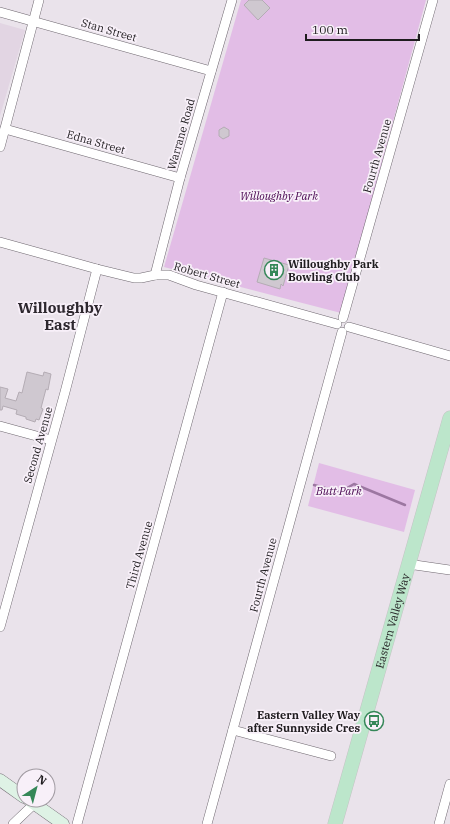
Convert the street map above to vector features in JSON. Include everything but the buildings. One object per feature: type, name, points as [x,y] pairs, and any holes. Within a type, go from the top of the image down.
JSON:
[{"type":"main road","name":"Eastern Valley Way","points":[[335,824],[408,564],[447,440],[450,418]]},
{"type":"main road","points":[[0,780],[16,791]]},
{"type":"main road","points":[[40,808],[64,824]]},
{"type":"street","points":[[0,147],[39,0]]},
{"type":"street","name":"Warrane Road","points":[[155,275],[180,178],[232,0]]},
{"type":"street","name":"Fourth Avenue","points":[[340,321],[433,0]]},
{"type":"street","name":"Stan Street","points":[[0,12],[211,71]]},
{"type":"street","name":"Edna Street","points":[[5,129],[180,178]]},
{"type":"street","name":"Robert Street","points":[[0,242],[134,278],[155,275],[168,276],[223,292],[340,321]]},
{"type":"street","name":"Second Avenue","points":[[0,627],[97,269]]},
{"type":"street","name":"Third Avenue","points":[[77,824],[223,292]]},
{"type":"street","points":[[340,321],[338,330],[346,329],[450,356]]},
{"type":"street","name":"Fourth Avenue","points":[[207,824],[346,329]]},
{"type":"street","points":[[0,426],[51,440]]},
{"type":"street","points":[[408,564],[450,570]]},
{"type":"street","points":[[233,730],[331,756]]},
{"type":"street","points":[[439,824],[450,784]]},
{"type":"street","points":[[13,824],[26,808]]},
{"type":"shaded area","points":[[0,23],[25,30],[0,116]]},
{"type":"green space","name":"Willoughby Park","points":[[241,0],[426,0],[341,313],[164,267]]},
{"type":"green space","name":"Butt Park","points":[[319,463],[415,490],[404,532],[308,506]]},
{"type":"waterway","points":[[314,485],[340,492],[354,484],[405,505]]},
{"type":"place","name":"Willoughby Park Bowling Club","points":[[274,270]]},
{"type":"place","name":"Eastern Valley Way after Sunnyside Cres","points":[[374,721]]},
{"type":"district","name":"Willoughby East","points":[[60,316]]}]
